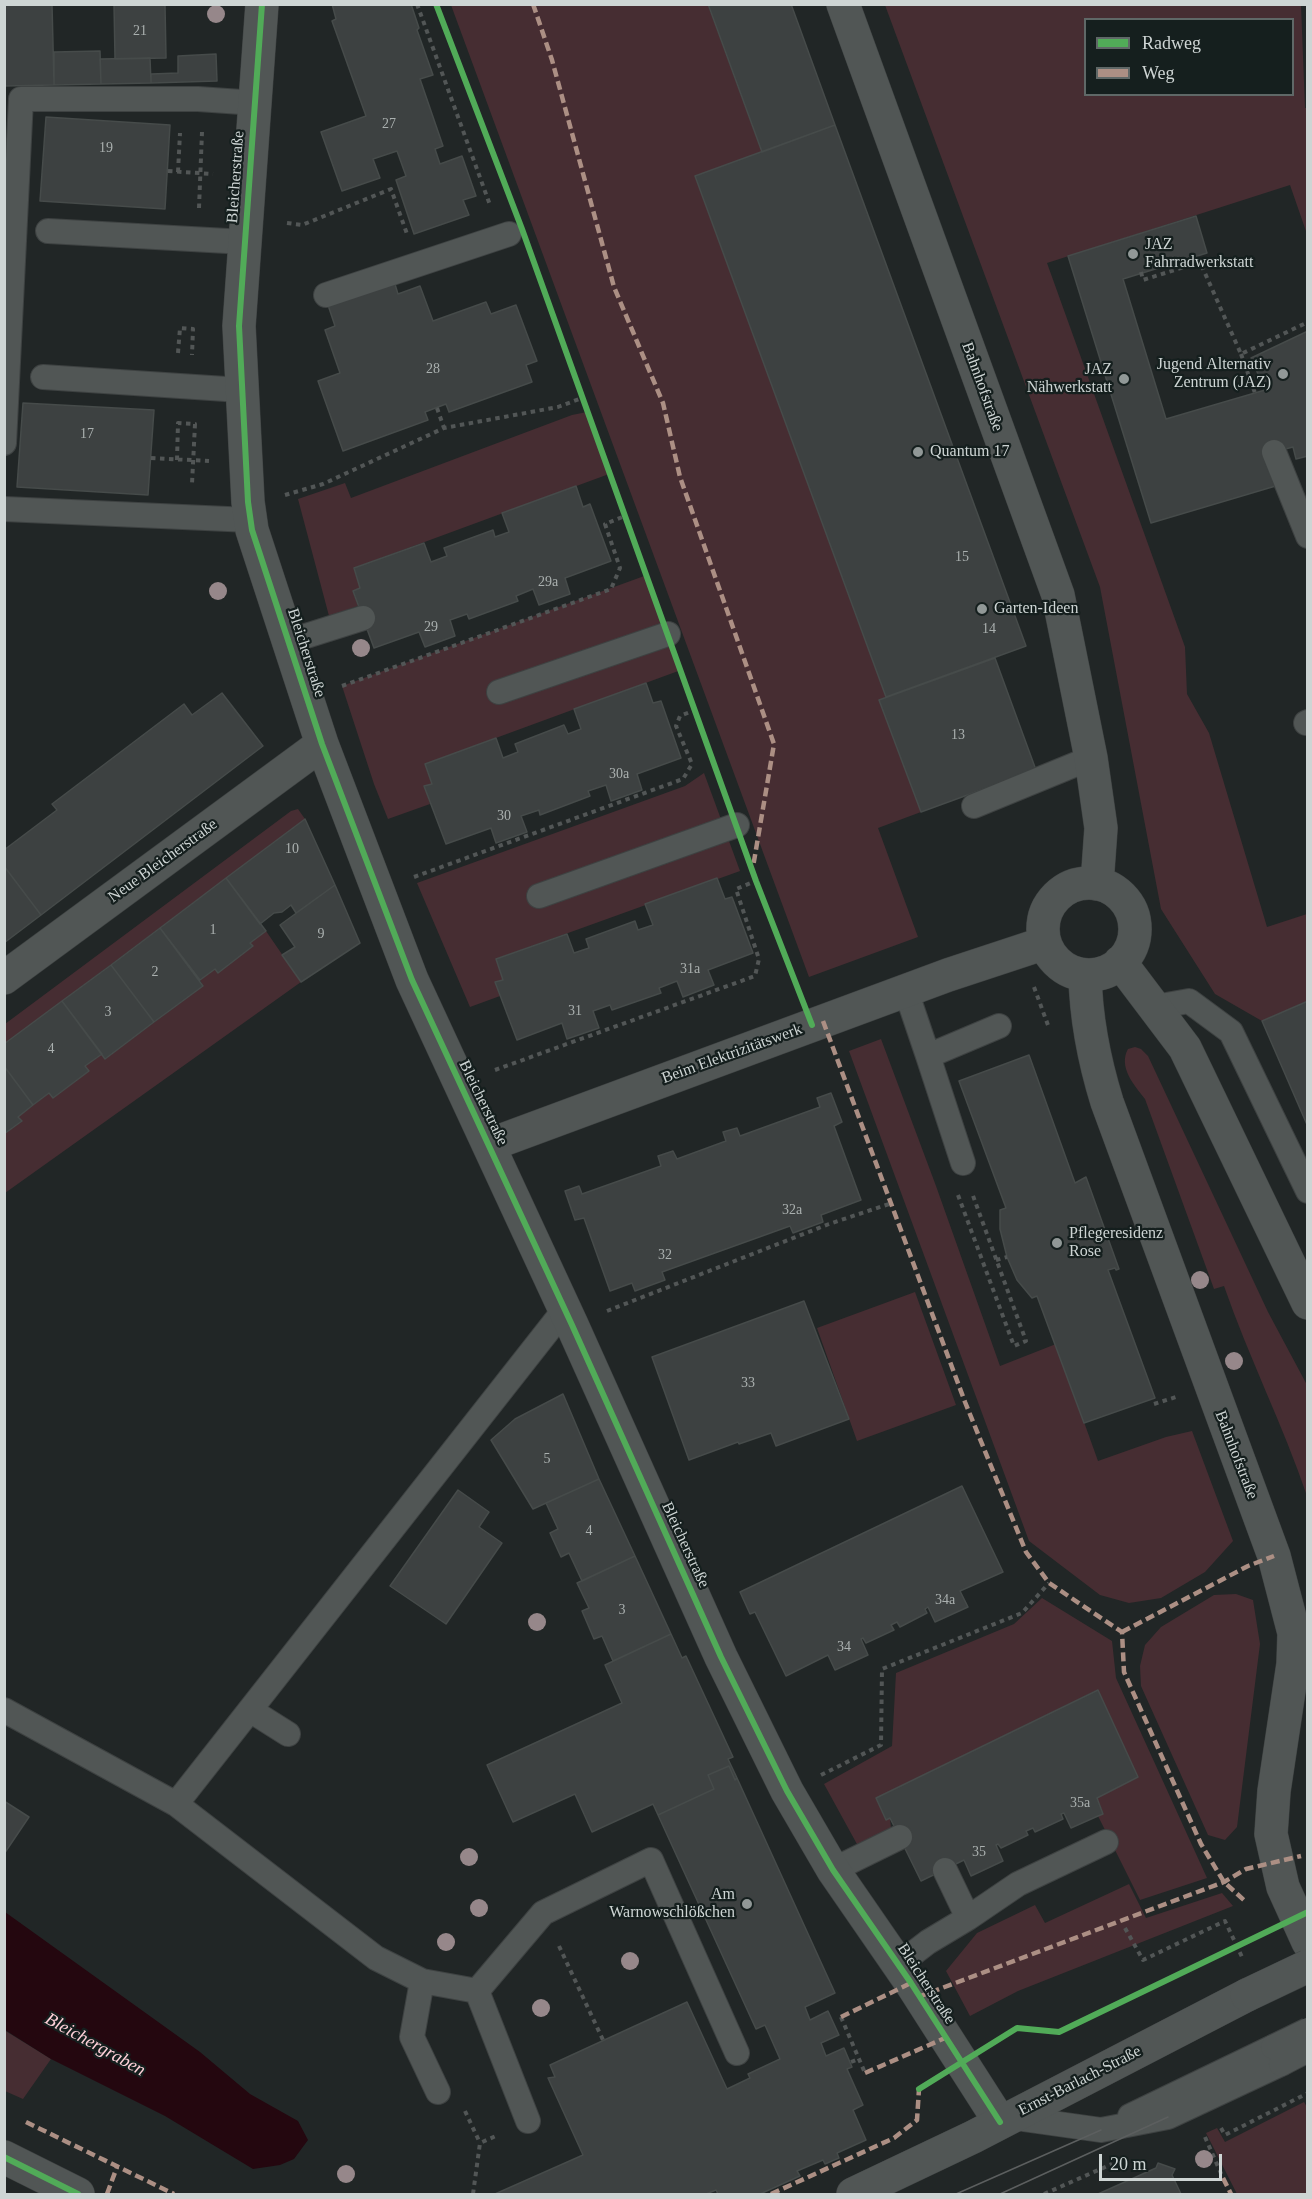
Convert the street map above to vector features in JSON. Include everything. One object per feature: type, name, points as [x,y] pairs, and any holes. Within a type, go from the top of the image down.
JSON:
[{"type":"street","name":"Bleicherstraße","points":[[262,4],[239,326],[250,520],[287,642],[322,744],[412,980],[568,1317],[721,1657],[787,1791],[833,1870],[1005,2120]]},
{"type":"street","name":"Bahnhofstraße","points":[[843,4],[1058,595],[1091,758],[1101,828],[1097,884]]},
{"type":"street","name":"Neue Bleicherstraße","points":[[4,978],[322,744]]},
{"type":"street","points":[[1097,884],[1108,887],[1121,896],[1131,909],[1135,925],[1134,940],[1127,955],[1116,967],[1102,974],[1085,975],[1070,972],[1047,950],[1043,934],[1044,918],[1050,904],[1062,892],[1076,885],[1097,884]]},
{"type":"street","name":"Beim Elektrizitätswerk","points":[[489,1145],[996,957],[1045,943]]},
{"type":"street","points":[[1120,962],[1185,1048],[1308,1303]]},
{"type":"street","name":"Bahnhofstraße","points":[[1085,975],[1089,1034],[1107,1102],[1274,1556],[1294,1633],[1293,1664],[1274,1791],[1271,1833],[1283,1887],[1308,1942]]},
{"type":"street","name":"Ernst-Barlach-Straße","points":[[853,2194],[907,2170],[1247,1995],[1308,1966]]},
{"type":"street","points":[[4,2157],[78,2194]]},
{"type":"lane","points":[[4,444],[21,99],[198,99],[256,103]]},
{"type":"lane","points":[[48,231],[245,242]]},
{"type":"lane","points":[[326,295],[505,235]]},
{"type":"lane","points":[[43,377],[241,390]]},
{"type":"lane","points":[[1274,452],[1308,536]]},
{"type":"lane","points":[[4,509],[250,520]]},
{"type":"lane","points":[[287,642],[363,618]]},
{"type":"lane","points":[[499,692],[668,634]]},
{"type":"lane","points":[[974,806],[1091,758]]},
{"type":"lane","points":[[539,896],[737,825]]},
{"type":"lane","points":[[906,991],[963,1163]]},
{"type":"lane","points":[[1155,1007],[1189,1001],[1231,1032],[1308,1191]]},
{"type":"lane","points":[[928,1056],[999,1026]]},
{"type":"lane","points":[[176,1804],[568,1317]]},
{"type":"lane","points":[[4,1710],[176,1804],[376,1958],[422,1981],[477,1991]]},
{"type":"lane","points":[[250,1710],[288,1734]]},
{"type":"lane","points":[[833,1870],[900,1837]]},
{"type":"lane","points":[[898,1965],[928,1942],[1018,1884],[1106,1842]]},
{"type":"lane","points":[[477,1991],[543,1913],[651,1860],[736,2053]]},
{"type":"lane","points":[[945,1870],[968,1918]]},
{"type":"lane","points":[[422,1981],[412,2037],[438,2092]]},
{"type":"lane","points":[[477,1991],[528,2121]]},
{"type":"lane","points":[[1005,2120],[1101,2130],[1168,2117],[1277,2055],[1308,2030]]},
{"type":"lane","points":[[1277,2055],[1308,2050]]},
{"type":"path","points":[[417,4],[505,235]]},
{"type":"path","points":[[178,172],[180,124]]},
{"type":"path","points":[[198,217],[203,125]]},
{"type":"path","points":[[168,171],[216,174]]},
{"type":"path","points":[[287,223],[302,225],[391,189],[408,236]]},
{"type":"path","points":[[1141,272],[1143,280],[1200,262],[1256,393]]},
{"type":"path","points":[[1175,263],[1176,269]]},
{"type":"path","points":[[1241,354],[1308,322]]},
{"type":"path","points":[[285,495],[323,484],[444,428],[558,406],[582,398]]},
{"type":"path","points":[[436,408],[444,428]]},
{"type":"path","points":[[177,459],[178,423],[195,424],[192,487]]},
{"type":"path","points":[[151,458],[216,461]]},
{"type":"path","points":[[342,686],[611,589],[620,568],[604,524],[625,516]]},
{"type":"path","points":[[423,874],[683,779],[692,764],[676,726],[680,716],[695,710]]},
{"type":"path","points":[[493,1071],[755,976],[759,959],[736,889],[756,881]]},
{"type":"path","points":[[963,1163],[948,1167],[1014,1346],[1026,1341],[970,1189]]},
{"type":"path","points":[[568,1317],[892,1203]]},
{"type":"path","points":[[996,1260],[1007,1257]]},
{"type":"path","points":[[1155,1404],[1177,1396]]},
{"type":"path","points":[[787,1791],[881,1745],[882,1670],[1022,1613],[1049,1582]]},
{"type":"path","points":[[543,1913],[603,2040]]},
{"type":"path","points":[[1125,1928],[1143,1960],[1225,1921]]},
{"type":"path","points":[[841,2017],[865,2073]]},
{"type":"path","points":[[851,2062],[859,2059]]},
{"type":"path","points":[[1225,2135],[1308,2093]]},
{"type":"path","points":[[473,2194],[480,2143],[528,2121]]},
{"type":"path","points":[[1204,2136],[1223,2178]]},
{"type":"shaded area","points":[[451,5],[708,5],[762,152],[695,176],[886,697],[880,700],[921,812],[878,828],[918,937],[809,977]]},
{"type":"shaded area","points":[[885,5],[1301,5],[1305,108],[1308,108],[1307,234],[1290,185],[1047,263],[1185,647],[1187,694],[1209,733],[1267,927],[1307,914],[1307,1001],[1262,1021],[1215,994],[1161,909],[1100,587]]},
{"type":"shaded area","points":[[587,412],[609,474],[354,568],[360,588],[353,591],[358,606],[329,616],[298,499],[345,483],[351,498],[572,415]]},
{"type":"shaded area","points":[[647,575],[681,670],[425,764],[432,784],[425,787],[430,804],[388,819],[342,686]]},
{"type":"shaded area","points":[[704,773],[740,871],[496,959],[503,980],[496,982],[500,996],[470,1007],[417,883],[685,786]]},
{"type":"shaded area","points":[[298,809],[305,819],[5,1044],[5,1024],[291,811]]},
{"type":"shaded area","points":[[266,931],[301,982],[5,1193],[4,1134],[21,1122],[18,1117],[49,1093],[53,1098],[89,1071],[85,1066],[102,1054],[105,1059],[203,986],[200,980],[215,969],[218,972],[252,947],[250,943]]},
{"type":"shaded area","points":[[881,1039],[1000,1366],[1056,1344],[1098,1461],[1166,1437],[1192,1431],[1233,1541],[1205,1572],[1161,1598],[1129,1603],[1100,1595],[1029,1541],[849,1051]]},
{"type":"shaded area","points":[[1135,1047],[1148,1056],[1268,1312],[1307,1385],[1307,1496],[1224,1286],[1214,1289],[1145,1099],[1132,1082],[1126,1069],[1125,1056],[1128,1049]]},
{"type":"shaded area","points":[[915,1292],[956,1405],[857,1441],[817,1328]]},
{"type":"shaded area","points":[[1236,1594],[1253,1600],[1260,1644],[1237,1827],[1225,1840],[1208,1835],[1141,1686],[1140,1666],[1145,1645],[1161,1627],[1214,1595]]},
{"type":"shaded area","points":[[1042,1598],[1112,1641],[1116,1678],[1207,1878],[1140,1900],[1098,1816],[1103,1813],[1097,1798],[1138,1777],[1097,1690],[876,1798],[886,1820],[890,1818],[891,1828],[858,1846],[824,1784],[892,1746],[896,1673],[1014,1624]]},
{"type":"shaded area","points":[[1129,1884],[1146,1918],[1222,1893],[1233,1906],[1018,1991],[970,2016],[946,1971],[977,1933],[1035,1905],[1045,1923]]},
{"type":"shaded area","points":[[4,2030],[51,2059],[23,2099],[5,2091]]},
{"type":"shaded area","points":[[1304,2102],[1308,2109],[1307,2194],[1237,2194],[1206,2133],[1217,2128],[1225,2142]]},
{"type":"water","name":"Bleichergraben","points":[[5,1912],[200,2052],[250,2094],[298,2121],[308,2140],[294,2159],[280,2165],[253,2169],[165,2116],[51,2059],[5,2030]]},
{"type":"building","points":[[4,4],[52,4],[54,85],[4,86]]},
{"type":"building","points":[[114,4],[165,4],[166,58],[115,59]]},
{"type":"building","points":[[332,4],[411,4],[419,28],[417,30],[433,75],[420,79],[443,146],[435,149],[440,164],[462,156],[476,196],[463,200],[469,215],[414,234],[396,180],[406,176],[397,151],[373,159],[380,178],[342,191],[321,132],[366,116],[332,21],[336,19]]},
{"type":"building","points":[[708,4],[791,4],[835,125],[762,152]]},
{"type":"building","points":[[100,51],[101,84],[54,85],[54,52]]},
{"type":"building","points":[[216,54],[217,81],[151,83],[151,74],[178,73],[178,56]]},
{"type":"building","points":[[150,58],[151,83],[101,84],[100,59]]},
{"type":"building","points":[[46,117],[170,125],[165,209],[40,201]]},
{"type":"building","points":[[835,125],[1026,646],[886,697],[695,176]]},
{"type":"building","name":"Jugend Alternativ Zentrum (JAZ)","points":[[1196,216],[1207,253],[1123,279],[1166,419],[1265,390],[1251,358],[1308,331],[1308,456],[1296,459],[1293,447],[1274,452],[1279,485],[1151,523],[1068,256]]},
{"type":"building","points":[[394,281],[398,294],[420,286],[433,321],[486,302],[491,314],[516,305],[537,361],[526,365],[532,382],[449,412],[446,404],[425,412],[428,420],[343,451],[318,381],[340,373],[325,330],[335,326],[328,305]]},
{"type":"building","points":[[23,403],[154,410],[148,495],[17,487]]},
{"type":"building","points":[[576,486],[583,507],[590,504],[611,561],[565,578],[570,594],[539,605],[533,589],[516,596],[518,601],[469,619],[467,614],[450,620],[455,636],[425,647],[419,632],[374,648],[353,591],[360,588],[354,568],[424,543],[431,562],[447,556],[444,548],[493,530],[495,537],[509,532],[502,513]]},
{"type":"building","points":[[995,658],[1036,770],[921,812],[879,700]]},
{"type":"building","points":[[646,683],[653,703],[661,701],[681,758],[637,774],[642,790],[611,801],[606,785],[588,791],[590,796],[540,815],[539,810],[521,816],[527,832],[496,843],[491,828],[446,844],[424,786],[432,784],[425,764],[496,738],[503,758],[518,752],[515,744],[564,725],[568,734],[581,729],[574,709]]},
{"type":"building","points":[[222,693],[263,746],[41,915],[4,866],[4,850],[57,810],[52,804],[184,704],[192,715]]},
{"type":"building","points":[[305,819],[335,885],[296,913],[291,905],[282,912],[274,913],[260,924],[226,878]]},
{"type":"building","points":[[4,866],[41,915],[4,943]]},
{"type":"building","points":[[226,878],[266,931],[250,943],[253,946],[218,973],[215,969],[200,980],[160,928]]},
{"type":"building","points":[[717,878],[725,899],[732,897],[753,953],[708,970],[714,985],[683,997],[677,981],[659,988],[661,993],[612,1010],[610,1005],[593,1011],[599,1028],[567,1039],[562,1023],[517,1040],[495,982],[503,980],[496,959],[567,934],[574,953],[589,948],[586,939],[635,921],[638,930],[653,925],[645,904]]},
{"type":"building","points":[[335,885],[360,943],[301,982],[282,955],[295,947],[280,925]]},
{"type":"building","points":[[160,928],[203,986],[154,1022],[111,965]]},
{"type":"building","points":[[111,965],[154,1022],[105,1059],[62,1001]]},
{"type":"building","points":[[62,1001],[102,1054],[85,1066],[89,1071],[53,1098],[49,1093],[33,1105],[4,1066],[4,1044]]},
{"type":"building","points":[[1308,1001],[1308,1127],[1262,1021]]},
{"type":"building","name":"Pflegeresidenz Rose","points":[[1029,1055],[1075,1183],[1086,1177],[1119,1269],[1108,1270],[1155,1398],[1084,1423],[1037,1296],[1032,1298],[1017,1280],[1007,1257],[1000,1229],[1000,1210],[1006,1208],[959,1081]]},
{"type":"building","points":[[4,1066],[33,1105],[18,1117],[22,1121],[4,1134]]},
{"type":"building","points":[[831,1093],[842,1122],[834,1126],[861,1200],[821,1215],[823,1222],[793,1233],[790,1226],[662,1272],[665,1280],[635,1291],[632,1283],[610,1291],[584,1218],[575,1220],[565,1191],[579,1186],[582,1194],[661,1166],[658,1156],[673,1151],[677,1159],[726,1141],[723,1132],[737,1128],[740,1136],[820,1107],[817,1098]]},
{"type":"building","points":[[804,1301],[849,1419],[776,1446],[771,1433],[689,1460],[652,1357]]},
{"type":"building","points":[[563,1394],[599,1479],[533,1509],[491,1440],[515,1419]]},
{"type":"building","points":[[599,1479],[635,1556],[582,1581],[569,1553],[561,1557],[550,1533],[558,1529],[546,1503]]},
{"type":"building","points":[[962,1486],[1003,1572],[960,1591],[968,1607],[935,1622],[928,1607],[925,1609],[927,1613],[900,1627],[897,1622],[891,1625],[894,1630],[866,1643],[863,1638],[861,1639],[868,1655],[835,1670],[828,1655],[786,1676],[755,1612],[750,1614],[740,1592]]},
{"type":"building","points":[[458,1490],[489,1512],[479,1527],[502,1543],[446,1624],[390,1586]]},
{"type":"building","points":[[635,1556],[671,1634],[613,1661],[602,1636],[594,1639],[582,1611],[589,1608],[577,1583]]},
{"type":"building","points":[[671,1634],[682,1658],[686,1656],[733,1757],[728,1759],[737,1778],[735,1780],[729,1766],[708,1775],[714,1789],[658,1815],[653,1804],[592,1832],[575,1794],[513,1822],[487,1765],[622,1703],[605,1665]]},
{"type":"building","points":[[1098,1690],[1138,1777],[1097,1798],[1103,1814],[1071,1828],[1064,1813],[1061,1814],[1063,1819],[1035,1832],[1033,1828],[1026,1831],[1028,1835],[1001,1848],[998,1844],[996,1845],[1003,1861],[971,1876],[964,1860],[921,1881],[890,1818],[886,1820],[876,1798]]},
{"type":"building","name":"Am Warnowschlößchen","points":[[729,1766],[735,1780],[737,1778],[835,1993],[805,2007],[810,2020],[828,2011],[839,2035],[821,2043],[826,2056],[844,2048],[852,2067],[847,2069],[863,2105],[853,2110],[866,2140],[837,2153],[839,2158],[825,2164],[823,2160],[797,2171],[800,2176],[760,2194],[718,2194],[716,2190],[706,2194],[495,2194],[583,2155],[548,2078],[555,2077],[550,2065],[687,2002],[727,2089],[750,2078],[748,2074],[780,2059],[765,2025],[756,2029],[658,1815],[714,1789],[708,1775]]},
{"type":"building","points":[[4,1801],[29,1817],[4,1854]]},
{"type":"building","points":[[1158,2163],[1175,2169],[1172,2175],[1181,2194],[1098,2194],[1156,2168]]},
{"type":"tram line","points":[[1000,2194],[1168,2117]]},
{"type":"tram line","points":[[956,2194],[1101,2130]]},
{"type":"marked path","points":[[533,4],[552,60],[614,287],[663,403],[680,477],[774,744],[753,867]]},
{"type":"marked path","points":[[823,1021],[965,1402],[1026,1552],[1049,1583],[1122,1632],[1124,1672],[1201,1844],[1224,1882],[1245,1901]]},
{"type":"marked path","points":[[1122,1632],[1248,1566],[1274,1556]]},
{"type":"marked path","points":[[918,1997],[1224,1882],[1246,1869],[1301,1856]]},
{"type":"marked path","points":[[841,2017],[911,1983]]},
{"type":"marked path","points":[[865,2073],[945,2038]]},
{"type":"marked path","points":[[771,2194],[894,2138],[917,2120],[919,2089],[923,2086]]},
{"type":"marked path","points":[[26,2122],[174,2194]]},
{"type":"marked path","points":[[107,2194],[117,2167]]},
{"type":"marked path","points":[[1223,2178],[1231,2194]]},
{"type":"cycle path","points":[[262,4],[239,326],[248,502],[252,530],[322,744],[412,980],[572,1325],[721,1657],[787,1791],[833,1870],[911,1983],[1000,2122]]},
{"type":"cycle path","points":[[436,4],[522,229],[756,881],[812,1025]]},
{"type":"cycle path","points":[[919,2089],[1017,2028],[1059,2032],[1308,1912]]},
{"type":"cycle path","points":[[4,2157],[78,2194]]},
{"type":"place","name":"JAZ Fahrradwerkstatt","points":[[1133,254]]},
{"type":"place","name":"Jugend Alternativ Zentrum (JAZ)","points":[[1283,374]]},
{"type":"place","name":"JAZ Nähwerkstatt","points":[[1124,379]]},
{"type":"place","name":"Quantum 17","points":[[918,452]]},
{"type":"place","name":"Garten-Ideen","points":[[982,609]]},
{"type":"place","name":"Pflegeresidenz Rose","points":[[1057,1243]]},
{"type":"place","name":"Am Warnowschlößchen","points":[[747,1904]]}]
